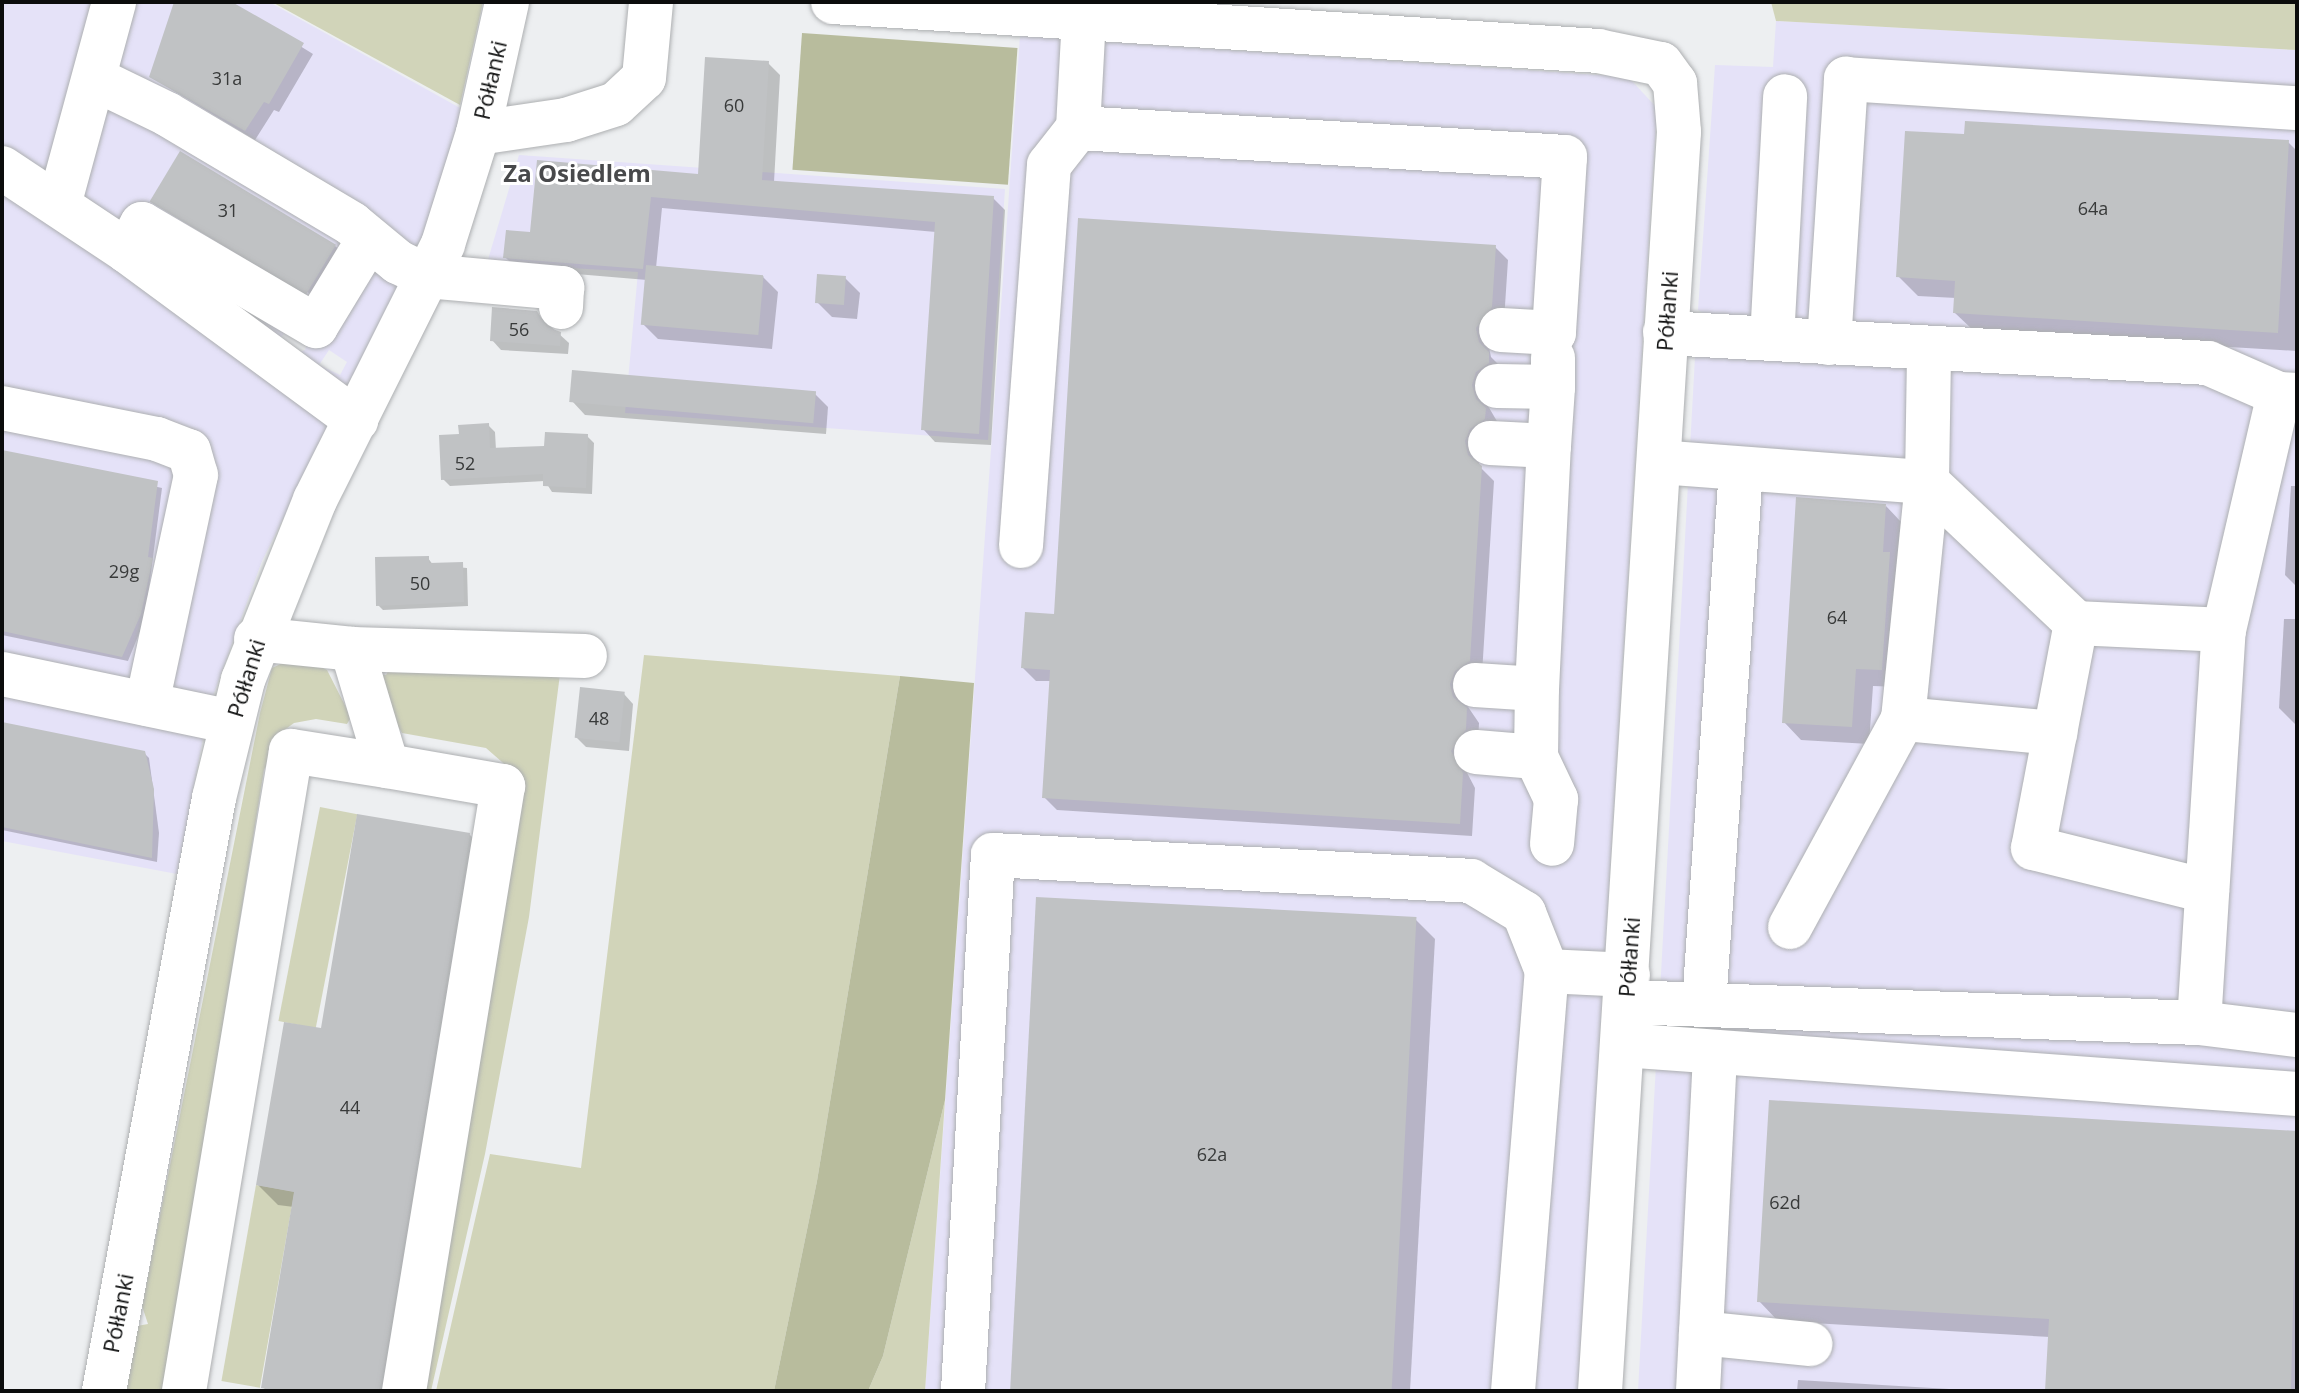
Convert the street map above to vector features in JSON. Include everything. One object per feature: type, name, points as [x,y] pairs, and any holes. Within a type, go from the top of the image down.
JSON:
[{"type":"street","points":[[59,205],[114,2]]},
{"type":"street","name":"Półłanki","points":[[104,1391],[232,722],[256,639],[304,523],[427,276],[453,217],[478,133],[507,2]]},
{"type":"street","points":[[478,133],[554,122],[616,104],[644,78],[651,2]]},
{"type":"street","name":"Półłanki","points":[[833,2],[1598,51],[1661,64],[1675,83],[1679,109],[1659,462],[1600,1391]]},
{"type":"street","points":[[1021,546],[1049,165],[1078,128],[1084,18]]},
{"type":"street","points":[[494,65],[554,122]]},
{"type":"street","points":[[95,79],[167,114],[427,276],[562,288],[561,307]]},
{"type":"street","points":[[1829,343],[1846,79],[2297,108]]},
{"type":"street","points":[[1772,339],[1785,96]]},
{"type":"street","points":[[1078,128],[1565,157],[1537,689],[1536,757],[1556,799],[1552,844]]},
{"type":"street","points":[[2,168],[127,251],[356,420]]},
{"type":"street","points":[[127,251],[142,224],[316,326],[369,239]]},
{"type":"street","points":[[1501,330],[1554,333]]},
{"type":"street","points":[[1665,333],[2208,363],[2288,395],[2224,630],[2199,1023]]},
{"type":"street","points":[[1790,927],[1903,719],[1927,482],[1929,348]]},
{"type":"street","points":[[1497,386],[1553,387]]},
{"type":"street","points":[[2,408],[157,439],[189,451],[196,475],[147,704]]},
{"type":"street","points":[[1490,443],[1549,446]]},
{"type":"street","points":[[1659,462],[1927,482],[2076,623],[2224,630]]},
{"type":"street","points":[[1704,1004],[1741,470]]},
{"type":"street","points":[[2076,623],[2033,848],[2207,891]]},
{"type":"street","points":[[256,639],[352,649],[585,656]]},
{"type":"street","points":[[352,649],[387,766]]},
{"type":"street","points":[[2,674],[232,722]]},
{"type":"street","points":[[1475,685],[1537,689]]},
{"type":"street","points":[[1903,719],[2055,733]]},
{"type":"street","points":[[184,1391],[291,751],[503,786],[404,1391]]},
{"type":"street","points":[[1476,752],[1536,757]]},
{"type":"street","points":[[963,1391],[993,855],[1471,881],[1524,913],[1547,971],[1513,1391]]},
{"type":"street","points":[[1547,971],[1704,1004],[2199,1023],[2297,1035]]},
{"type":"street","points":[[1623,1045],[2297,1094]]},
{"type":"street","points":[[1698,1391],[1715,1054]]},
{"type":"street","points":[[1701,1333],[1810,1344]]},
{"type":"shaded area","points":[[2,2],[269,2],[462,109],[422,243],[262,561],[209,707],[177,874],[2,841],[2,191],[84,198],[2,145]],"holes":[[[288,330],[307,344],[305,350],[300,352],[280,338]],[[329,350],[347,362],[340,375],[319,365]]]},
{"type":"shaded area","points":[[1776,21],[2297,50],[2297,1391],[1638,1391],[1695,357],[1720,347],[1722,325],[1698,310],[1715,65],[1773,67]]},
{"type":"shaded area","points":[[1020,36],[1614,76],[1631,80],[1657,108],[1578,1391],[925,1391]]},
{"type":"shaded area","points":[[519,155],[1005,189],[988,440],[625,413],[638,272],[487,263]]},
{"type":"green space","points":[[272,2],[483,2],[460,105]]},
{"type":"green space","points":[[1771,2],[2297,2],[2297,50],[1776,21]]},
{"type":"green space","points":[[802,33],[1017,48],[1008,185],[792,170]]},
{"type":"green space","points":[[644,655],[900,676],[817,1181],[774,1391],[436,1391],[490,1154],[581,1168]]},
{"type":"green space","points":[[287,661],[309,661],[327,670],[351,717],[347,724],[316,719],[294,723],[283,731],[264,770],[164,1391],[125,1391],[137,1326],[148,1324],[142,1306],[260,713],[272,668]]},
{"type":"green space","points":[[391,666],[560,674],[529,917],[485,1154],[431,1391],[421,1391],[510,769],[486,748],[402,733],[381,700],[374,674],[386,675]]},
{"type":"green space","points":[[900,676],[974,683],[945,1100],[883,1356],[868,1391],[774,1391],[817,1181]]},
{"type":"green space","points":[[320,807],[357,814],[316,1028],[278,1021]]},
{"type":"green space","points":[[945,1100],[925,1391],[868,1391],[883,1356]]},
{"type":"green space","points":[[256,1185],[294,1192],[260,1388],[221,1381]]},
{"type":"building","points":[[174,2],[232,2],[304,43],[269,104],[264,102],[245,131],[149,77]]},
{"type":"building","points":[[705,57],[769,61],[762,180],[994,196],[979,434],[921,430],[935,222],[651,197],[643,269],[503,258],[506,230],[530,232],[537,160],[698,174]]},
{"type":"building","points":[[1965,121],[2289,140],[2278,333],[1953,313],[1955,281],[1896,277],[1905,131],[1964,134]]},
{"type":"building","points":[[180,151],[336,245],[306,295],[150,202]]},
{"type":"building","points":[[1078,218],[1496,245],[1492,307],[1476,328],[1479,342],[1489,352],[1489,363],[1476,372],[1472,385],[1476,399],[1486,408],[1485,419],[1470,429],[1465,441],[1468,455],[1482,466],[1470,661],[1455,671],[1450,684],[1453,697],[1467,708],[1466,729],[1451,751],[1463,773],[1460,824],[1042,798],[1050,670],[1021,668],[1025,612],[1054,614]]},
{"type":"building","points":[[646,265],[764,275],[758,335],[641,325]]},
{"type":"building","points":[[817,274],[846,276],[844,305],[815,303]]},
{"type":"building","points":[[492,307],[537,311],[547,327],[561,332],[560,346],[490,341]]},
{"type":"building","points":[[572,370],[816,391],[813,423],[569,402]]},
{"type":"building","points":[[489,423],[490,448],[544,446],[545,432],[588,434],[586,488],[543,486],[543,474],[441,480],[439,435],[459,434],[458,425]]},
{"type":"building","points":[[2,450],[158,481],[148,557],[153,558],[141,614],[122,657],[2,631]]},
{"type":"building","points":[[1796,497],[1886,504],[1883,552],[1890,552],[1882,670],[1856,669],[1852,727],[1782,723]]},
{"type":"building","points":[[429,556],[429,563],[463,562],[464,602],[376,606],[375,557]]},
{"type":"building","points":[[580,687],[625,692],[619,742],[575,738]]},
{"type":"building","points":[[2,722],[145,751],[154,789],[152,858],[2,827]]},
{"type":"building","points":[[357,814],[470,833],[380,1391],[279,1391],[261,1388],[294,1192],[256,1185],[284,1022],[321,1028]]},
{"type":"building","points":[[1036,897],[1416,917],[1392,1391],[1010,1391]]},
{"type":"building","points":[[1769,1100],[2297,1131],[2291,1391],[2045,1391],[2049,1319],[1757,1302]]},
{"type":"district","name":"Za Osiedlem","points":[[577,173]]}]
